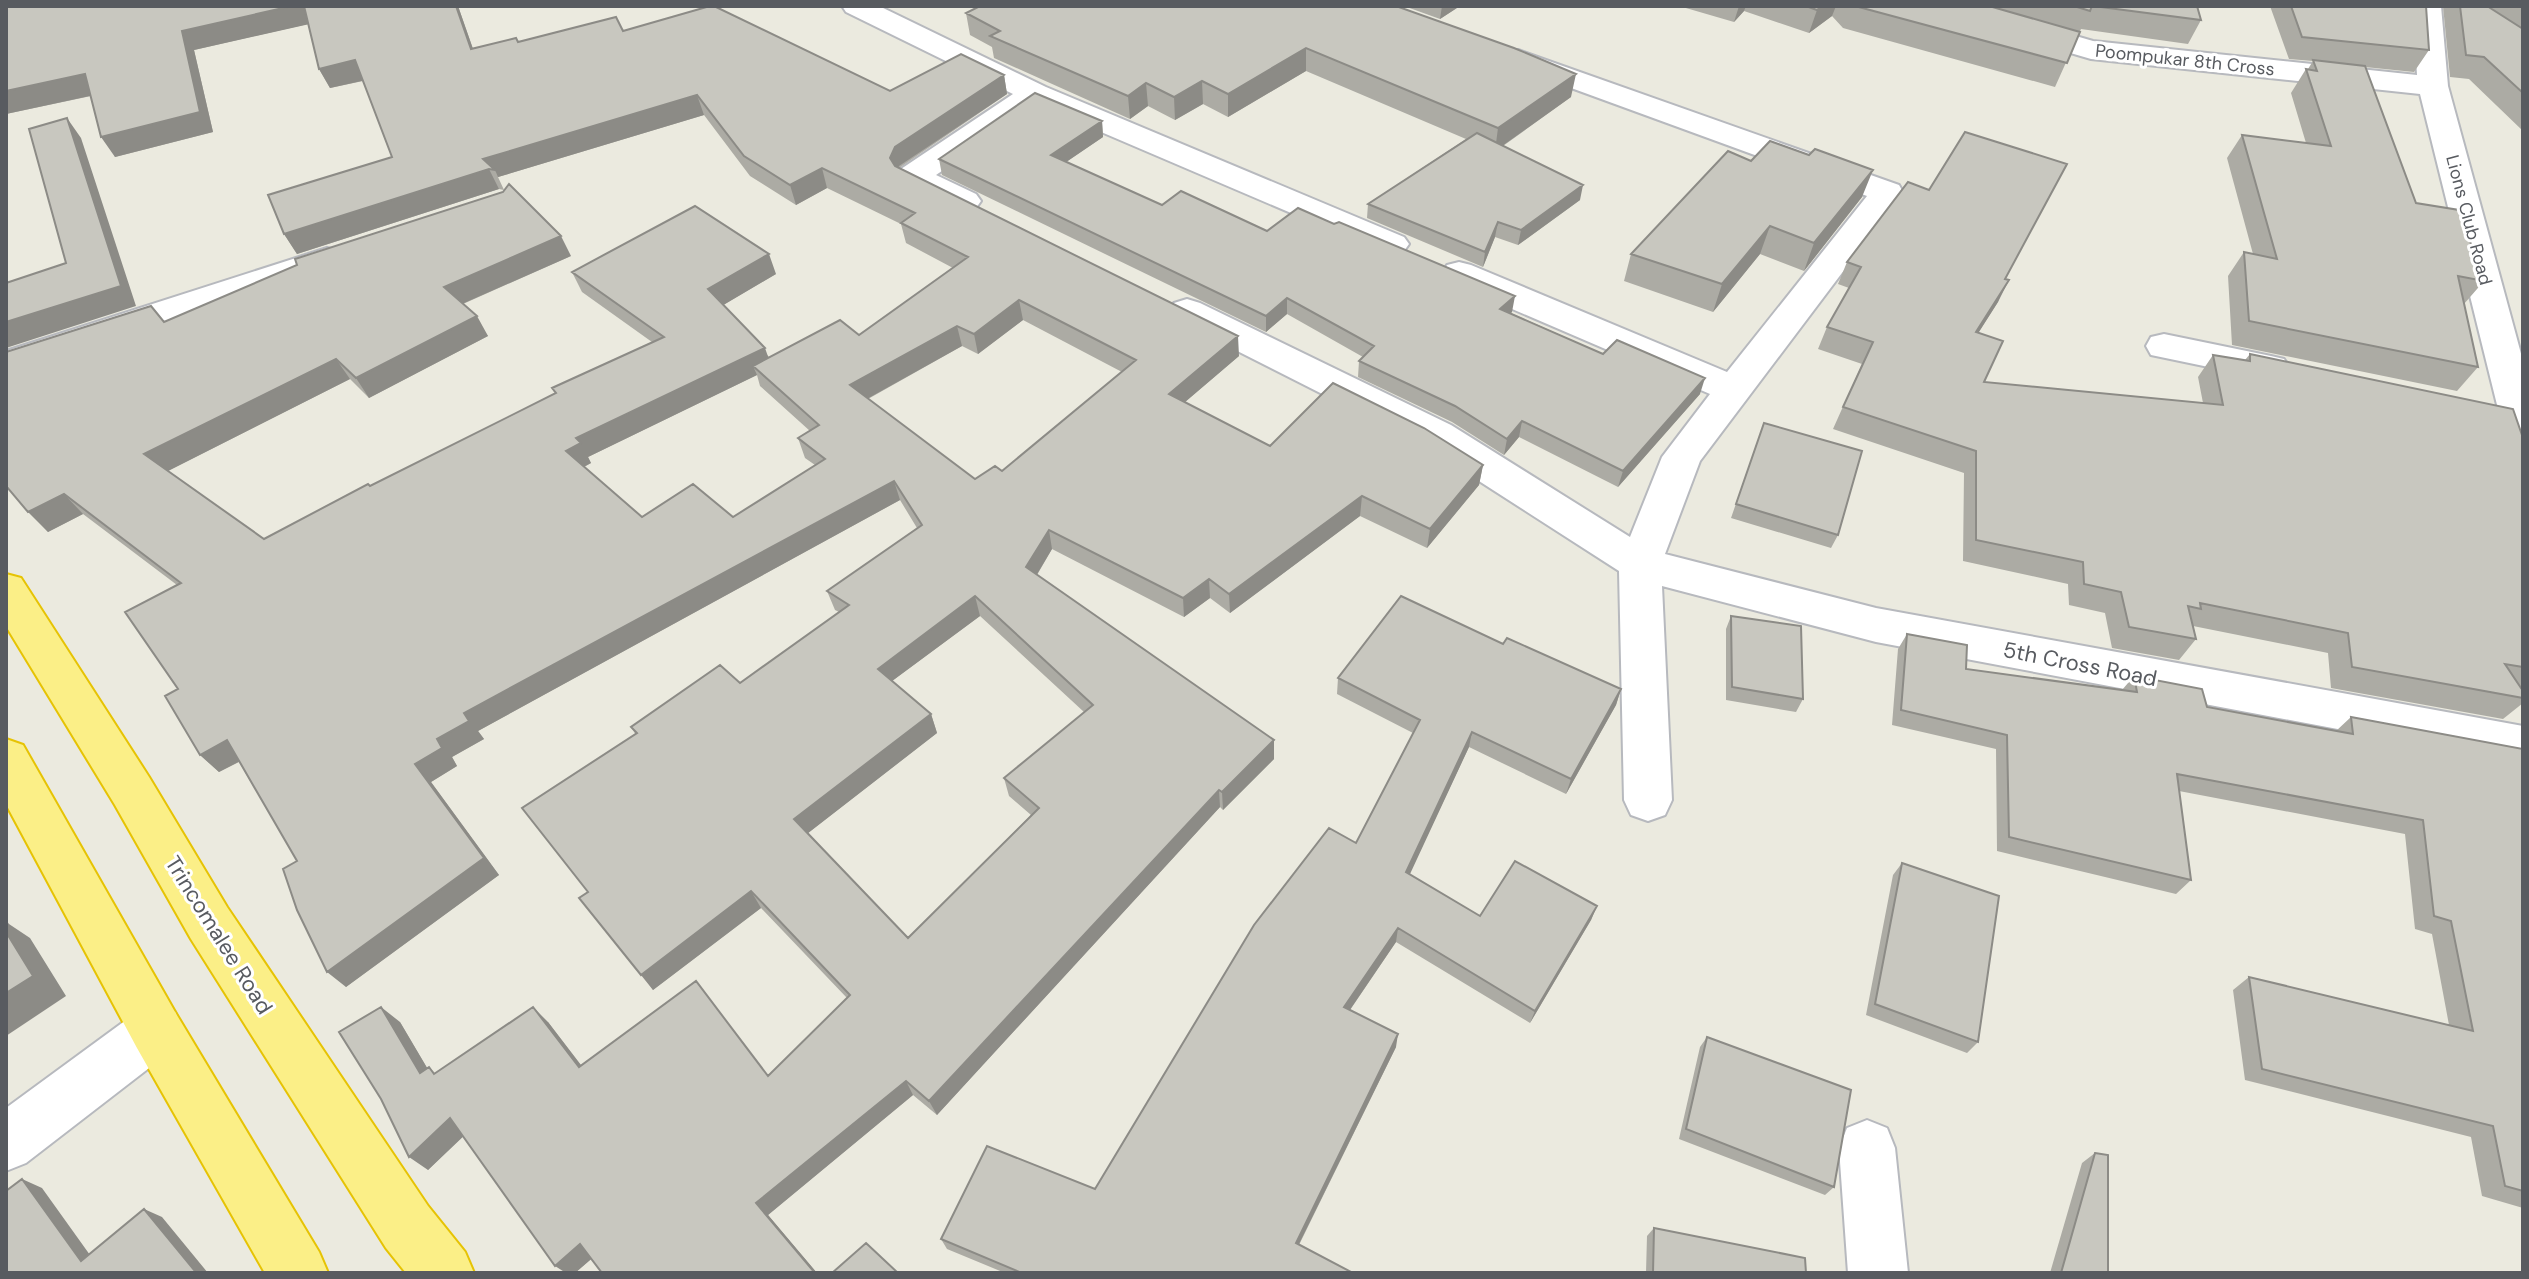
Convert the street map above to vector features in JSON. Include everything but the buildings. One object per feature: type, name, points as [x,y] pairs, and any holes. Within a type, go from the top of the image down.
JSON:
[{"type":"highway","name":"Trincomalee Road","points":[[6,590],[132,791],[209,923],[407,1227],[444,1273]]},
{"type":"highway","points":[[7,761],[156,1030],[298,1273]]},
{"type":"street","points":[[856,6],[1035,93],[1733,389]]},
{"type":"street","name":"Poompukar 8th Cross","points":[[1941,6],[2091,50],[2433,86]]},
{"type":"street","name":"Lions Club Road","points":[[2427,6],[2433,86],[2511,422]]},
{"type":"street","points":[[1487,48],[1887,192],[1682,457],[1640,564],[1648,800]]},
{"type":"street","points":[[994,216],[913,176],[1035,93]]},
{"type":"street","points":[[6,364],[350,251]]},
{"type":"street","name":"5th Cross Road","points":[[1157,296],[1437,435],[1640,564],[1876,625],[2523,745]]},
{"type":"street","points":[[2164,346],[2307,375]]},
{"type":"street","points":[[6,1143],[156,1030]]},
{"type":"street","points":[[1867,1148],[1878,1273]]}]
